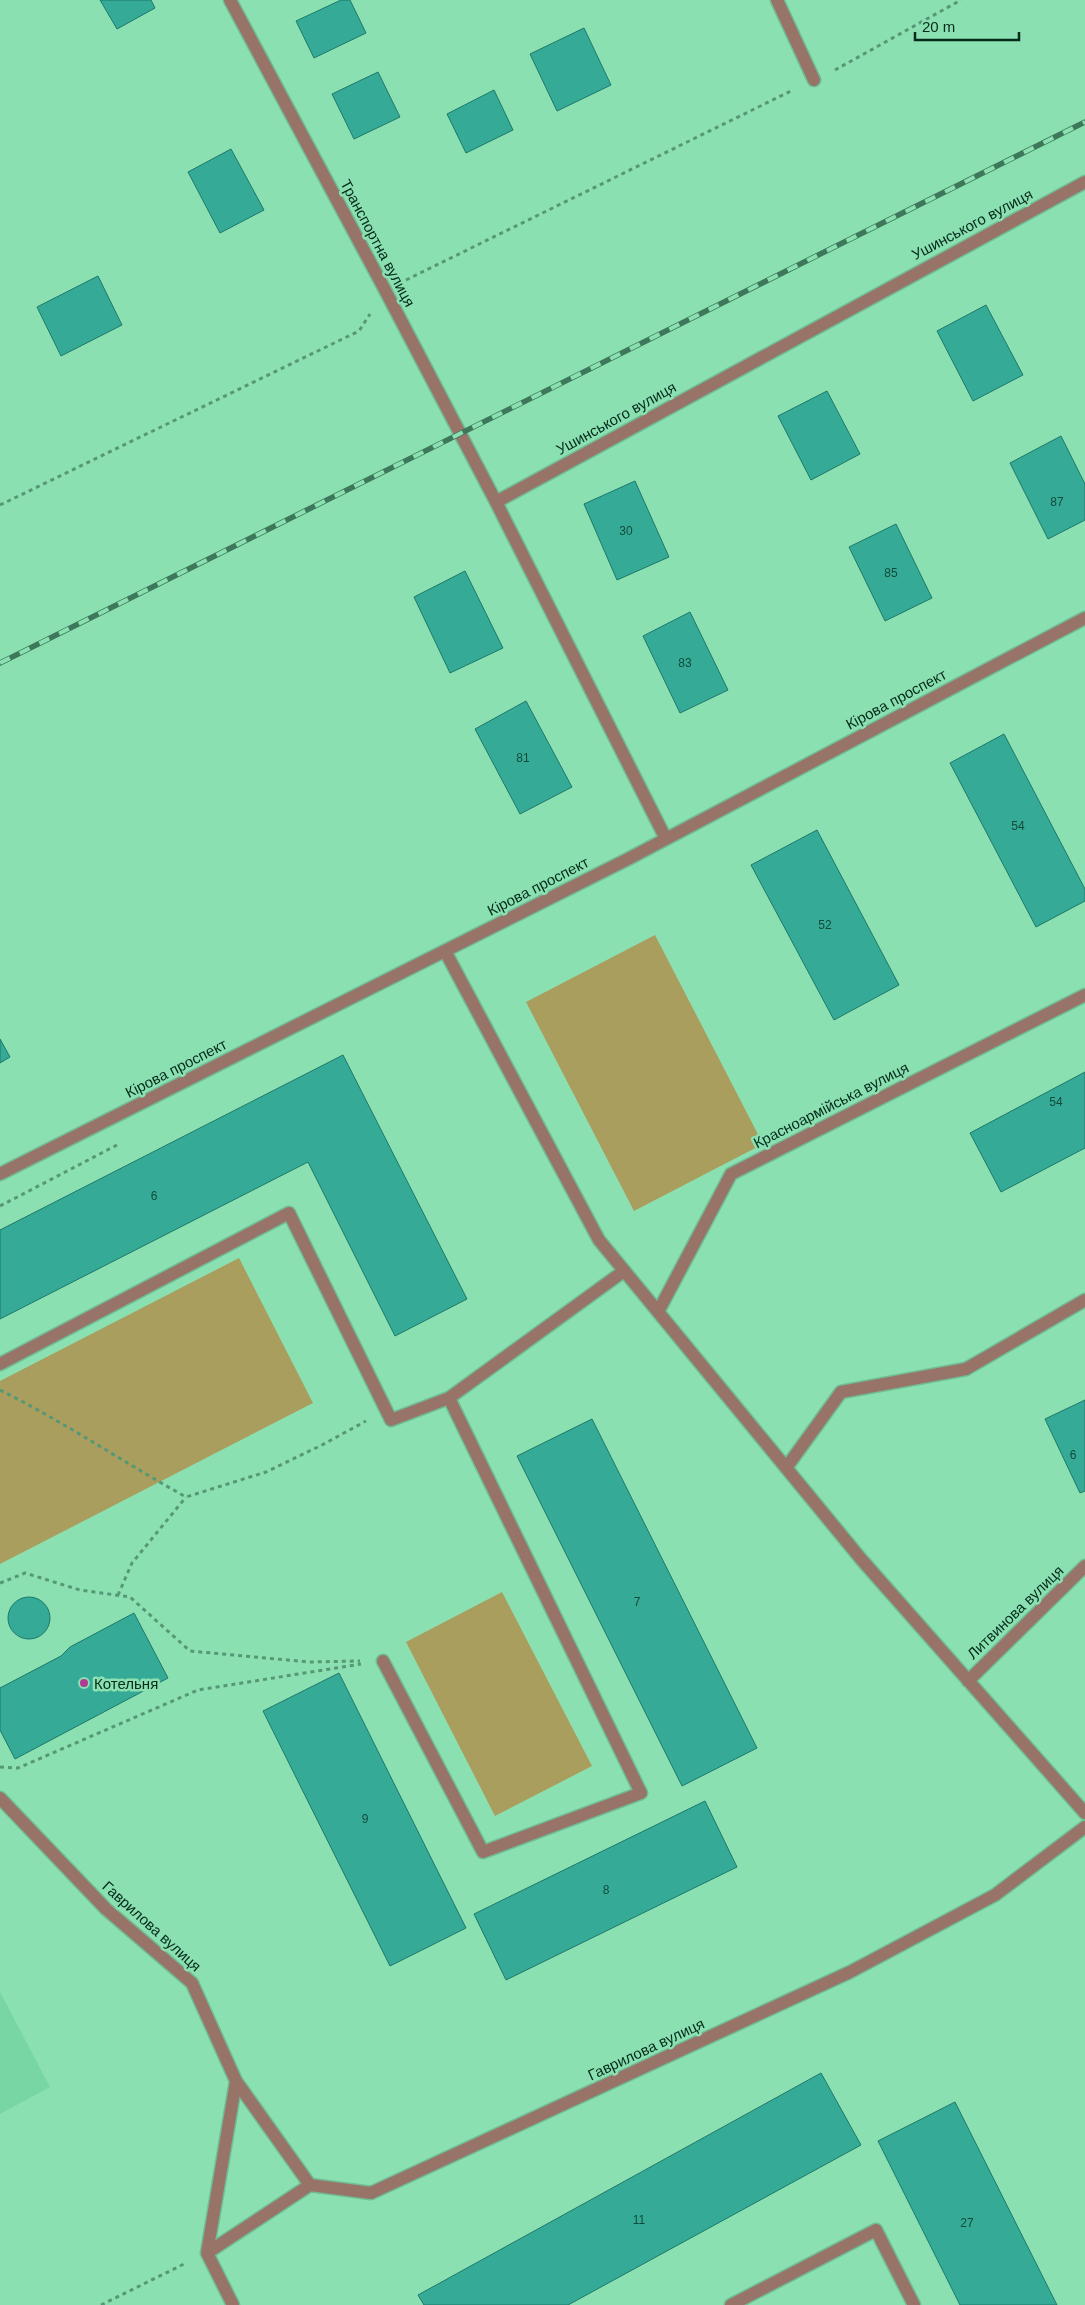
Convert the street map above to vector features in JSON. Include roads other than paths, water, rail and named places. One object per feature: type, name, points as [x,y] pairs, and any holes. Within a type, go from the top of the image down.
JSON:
[{"type":"street","name":"Транспортна вулиця","points":[[230,0],[496,502]]},
{"type":"street","points":[[777,0],[814,80]]},
{"type":"street","name":"Ушинського вулиця","points":[[496,502],[1085,182]]},
{"type":"street","points":[[496,502],[666,839]]},
{"type":"street","name":"Кірова проспект","points":[[0,1174],[666,839],[1085,618]]},
{"type":"street","points":[[445,951],[599,1240],[861,1559],[1085,1813]]},
{"type":"street","name":"Красноармійська вулиця","points":[[658,1312],[731,1174],[1085,995]]},
{"type":"street","points":[[0,1364],[289,1212],[391,1420],[449,1398],[624,1271]]},
{"type":"street","points":[[786,1468],[841,1392],[966,1369],[1085,1300]]},
{"type":"street","points":[[384,1661],[484,1852],[640,1793],[449,1398]]},
{"type":"street","name":"Литвинова вулиця","points":[[968,1681],[1085,1566]]},
{"type":"street","name":"Гаврилова вулиця","points":[[0,1798],[106,1909],[192,1983],[236,2081],[310,2185],[371,2193],[850,1972],[995,1896],[1085,1827]]},
{"type":"street","points":[[233,2305],[207,2253],[236,2081]]},
{"type":"street","points":[[207,2253],[310,2185]]},
{"type":"street","points":[[731,2305],[876,2230],[914,2305]]},
{"type":"railway","points":[[0,663],[1085,122]]},
{"type":"place","name":"Котельня","points":[[84,1683]]}]
